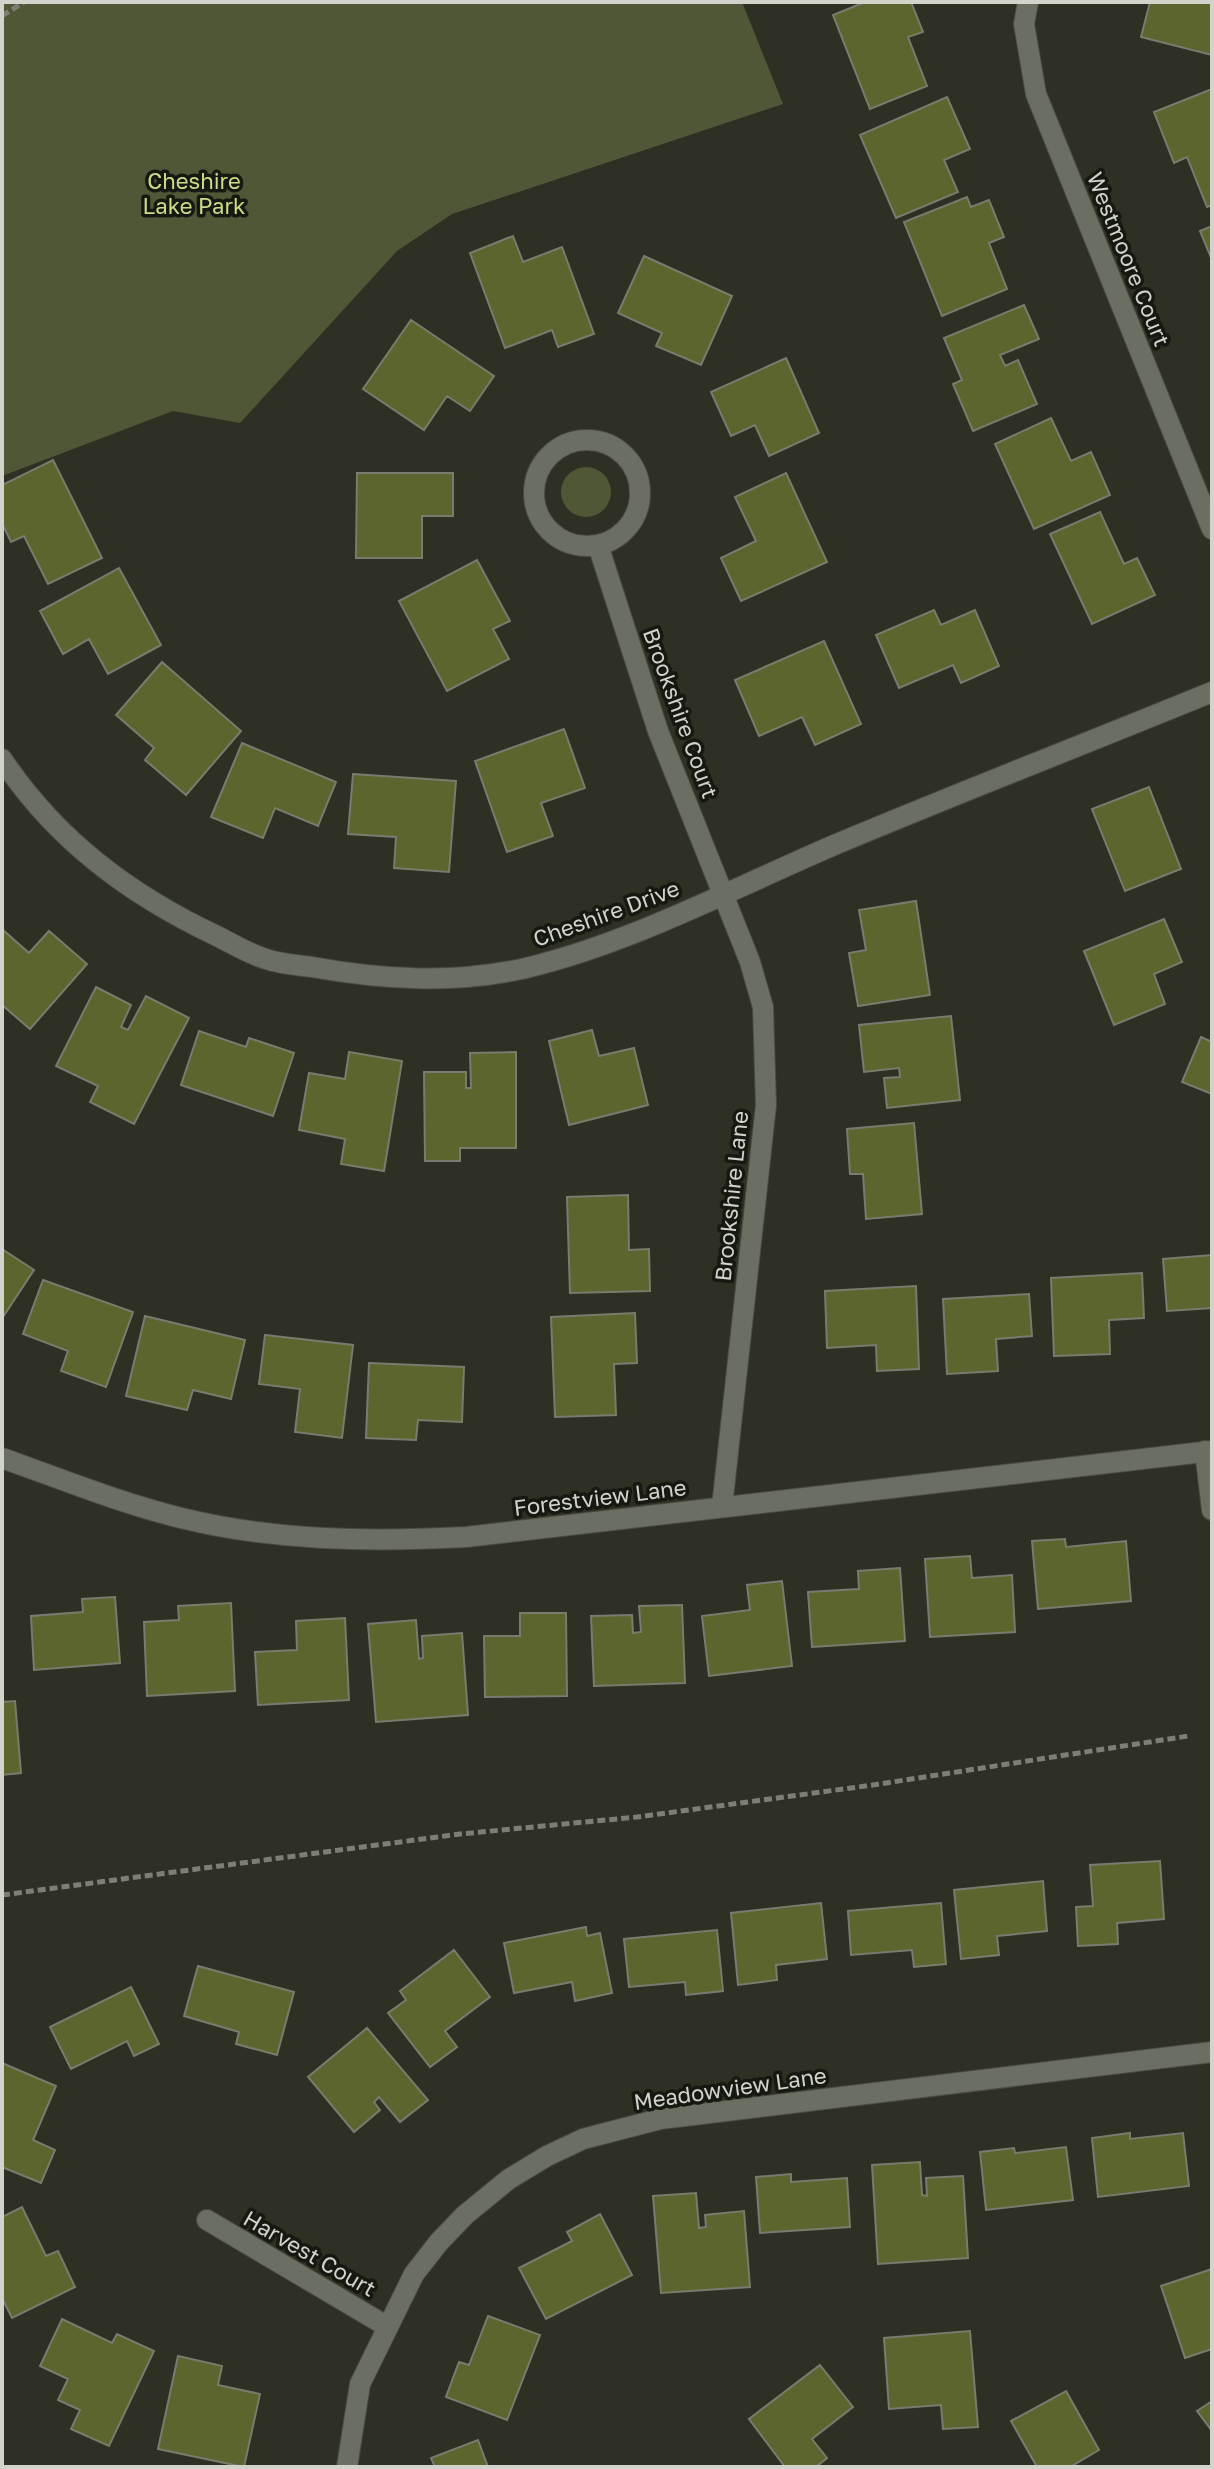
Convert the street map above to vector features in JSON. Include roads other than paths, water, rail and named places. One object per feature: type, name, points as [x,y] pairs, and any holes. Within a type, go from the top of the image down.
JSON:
[{"type":"street","name":"Westmoore Court","points":[[1028,2],[1024,24],[1036,94],[1212,529]]},
{"type":"street","points":[[585,439],[611,446],[631,462],[639,478],[641,496],[637,512],[628,527],[615,539],[598,545],[580,546],[564,541],[549,531],[539,517],[534,500],[535,482],[541,465],[553,452],[568,443],[585,439]]},
{"type":"street","name":"Brookshire Court","points":[[598,545],[658,731],[723,895]]},
{"type":"street","name":"Cheshire Drive","points":[[2,759],[42,811],[102,869],[177,918],[265,959],[403,980],[485,975],[560,959],[723,895],[831,846],[1212,692]]},
{"type":"street","name":"Brookshire Lane","points":[[722,1507],[766,1105],[763,1007],[750,962],[723,895]]},
{"type":"street","points":[[1208,1451],[1212,1510]]},
{"type":"street","name":"Forestview Lane","points":[[2,1458],[181,1518],[251,1532],[379,1541],[466,1537],[1208,1451]]},
{"type":"street","name":"Meadowview Lane","points":[[347,2467],[360,2384],[414,2274],[465,2215],[509,2179],[547,2156],[583,2139],[660,2119],[1212,2052]]},
{"type":"street","name":"Harvest Court","points":[[207,2220],[388,2327]]},
{"type":"park label","name":"Cheshire Lake Park","points":[[194,192]]}]
